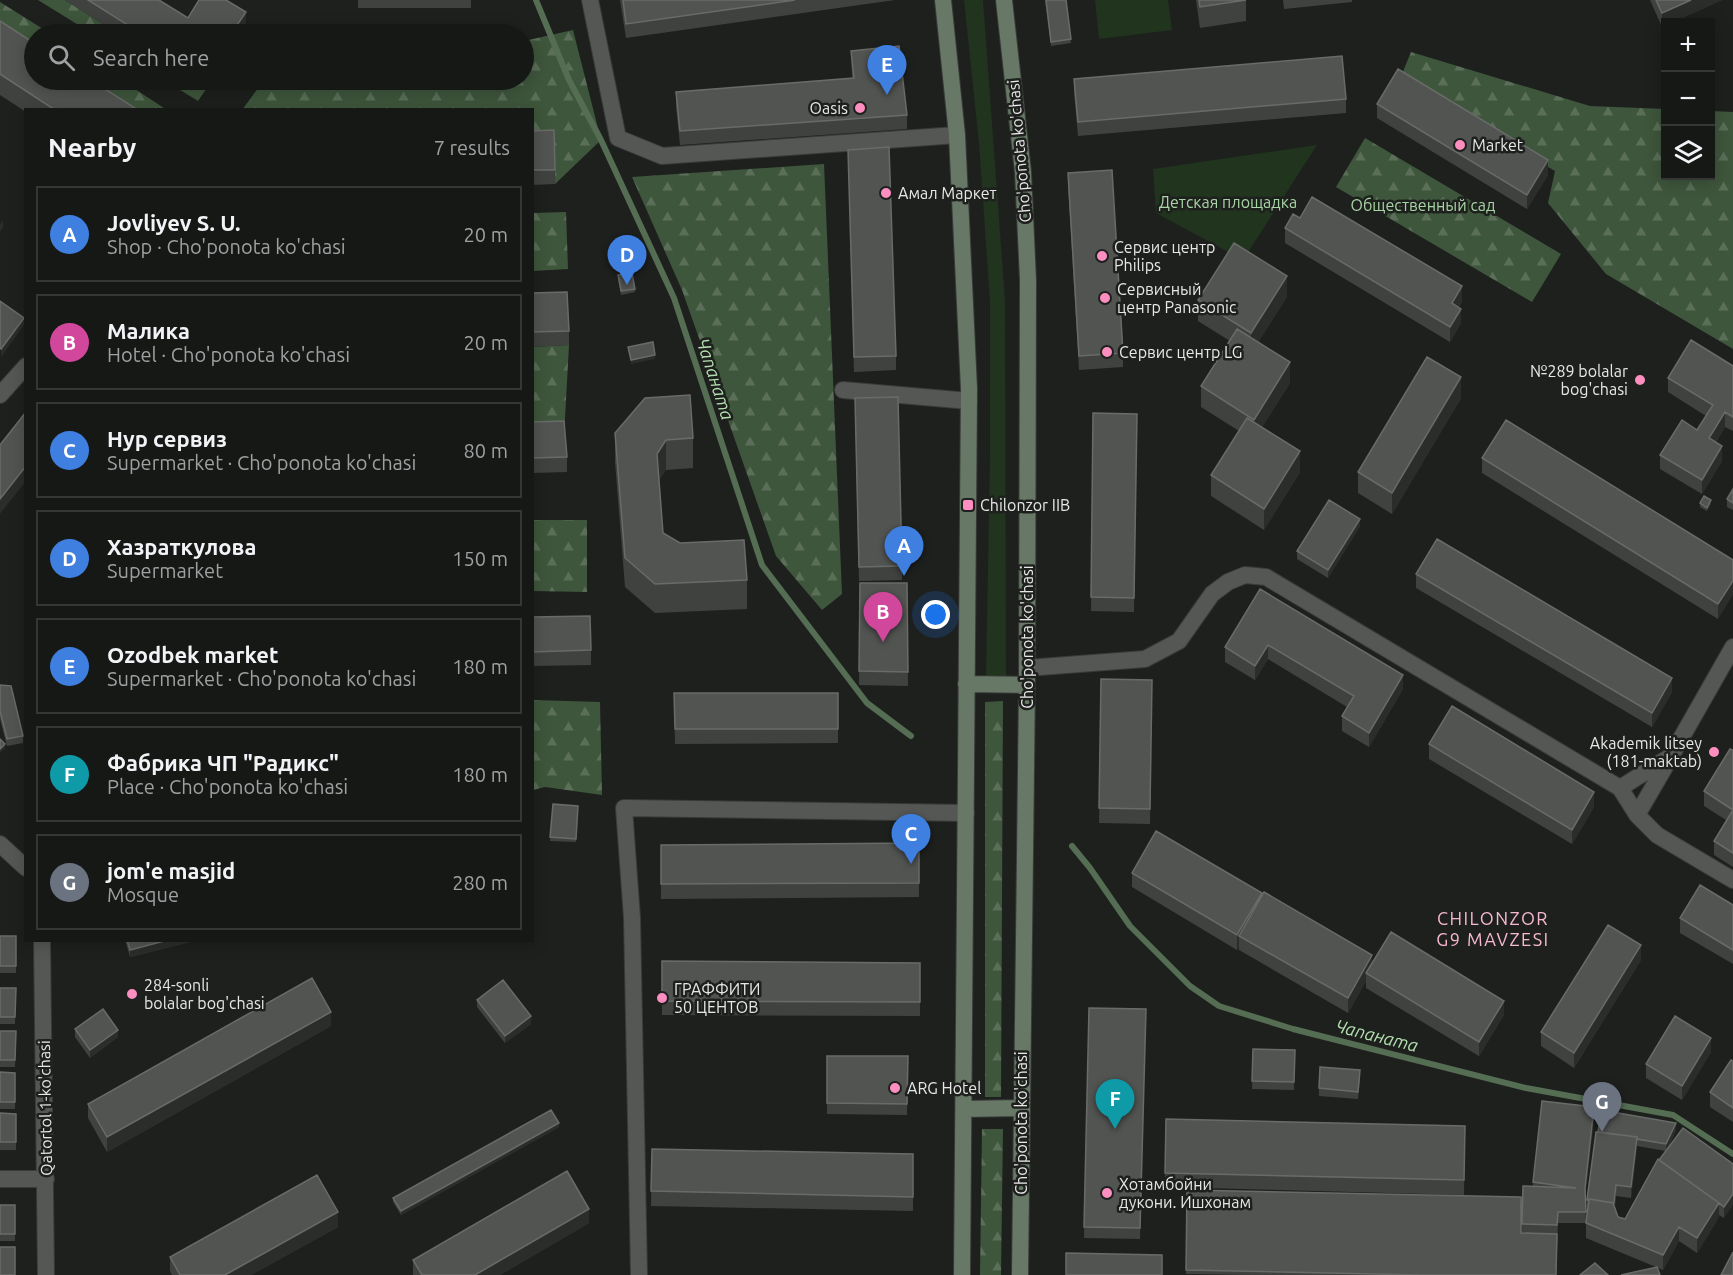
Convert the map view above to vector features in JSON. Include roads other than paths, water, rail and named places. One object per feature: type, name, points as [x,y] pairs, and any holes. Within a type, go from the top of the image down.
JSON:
[{"type":"main road","points":[[943,0],[957,135],[969,401],[962,1275]]},
{"type":"main road","name":"Cho'ponota ko'chasi","points":[[1004,0],[1023,172],[1028,280],[1027,685],[1020,1275]]},
{"type":"main road","points":[[966,684],[1027,685]]},
{"type":"main road","points":[[964,1110],[1021,1108]]},
{"type":"street","points":[[590,0],[618,138],[662,156],[957,135]]},
{"type":"street","points":[[0,395],[24,368]]},
{"type":"street","points":[[843,390],[969,401]]},
{"type":"street","points":[[1027,668],[1145,659],[1179,641],[1212,594],[1228,582],[1245,575],[1266,577],[1620,788],[1637,815],[1657,835],[1733,880]]},
{"type":"street","points":[[1637,815],[1733,646]]},
{"type":"street","points":[[1620,788],[1671,756]]},
{"type":"street","points":[[639,1275],[632,918],[624,808],[966,813]]},
{"type":"street","points":[[0,844],[24,866]]},
{"type":"street","name":"Qatortol 1-ko'chasi","points":[[42,942],[46,1275]]},
{"type":"street","points":[[0,1179],[46,1179]]},
{"type":"waterway","name":"Чапаната","points":[[536,0],[569,80],[601,140],[674,298],[762,565],[867,703],[911,736]]},
{"type":"waterway","name":"Чапаната","points":[[1072,846],[1130,926],[1190,986],[1219,1006],[1293,1029],[1526,1088],[1673,1115],[1733,1154]]},
{"type":"place","name":"Ozodbek market","points":[[887,95]]},
{"type":"place","name":"Oasis","points":[[860,108]]},
{"type":"place","name":"Market","points":[[1460,145]]},
{"type":"place","name":"Амал Маркет","points":[[886,193]]},
{"type":"place","name":"Сервис центр Philips","points":[[1102,256]]},
{"type":"place","name":"Хазраткулова","points":[[627,285]]},
{"type":"place","name":"Сервисный центр Panasonic","points":[[1105,298]]},
{"type":"place","name":"Сервис центр LG","points":[[1107,352]]},
{"type":"place","name":"№289 bolalar bog'chasi","points":[[1640,380]]},
{"type":"place","name":"Chilonzor IIB","points":[[968,505]]},
{"type":"place","name":"Jovliyev S. U.","points":[[904,576]]},
{"type":"place","name":"Малика","points":[[883,642]]},
{"type":"place","name":"Akademik litsey (181-maktab)","points":[[1714,752]]},
{"type":"place","name":"Нур сервиз","points":[[911,864]]},
{"type":"place","name":"284-sonli bolalar bog'chasi","points":[[132,994]]},
{"type":"place","name":"ГРАФФИТИ 50 ЦЕНТОВ","points":[[662,998]]},
{"type":"place","name":"ARG Hotel","points":[[895,1088]]},
{"type":"place","name":"Фабрика ЧП \"Радикс\"","points":[[1115,1129]]},
{"type":"place","name":"jom'e masjid","points":[[1602,1132]]},
{"type":"place","name":"Хотамбойни дукони. Ишхонам","points":[[1107,1193]]},
{"type":"district","name":"CHILONZOR G9 MAVZESI","points":[[1493,928]]},
{"type":"park label","name":"Детская площадка","points":[[1228,202]]},
{"type":"park label","name":"Общественный сад","points":[[1423,205]]}]
